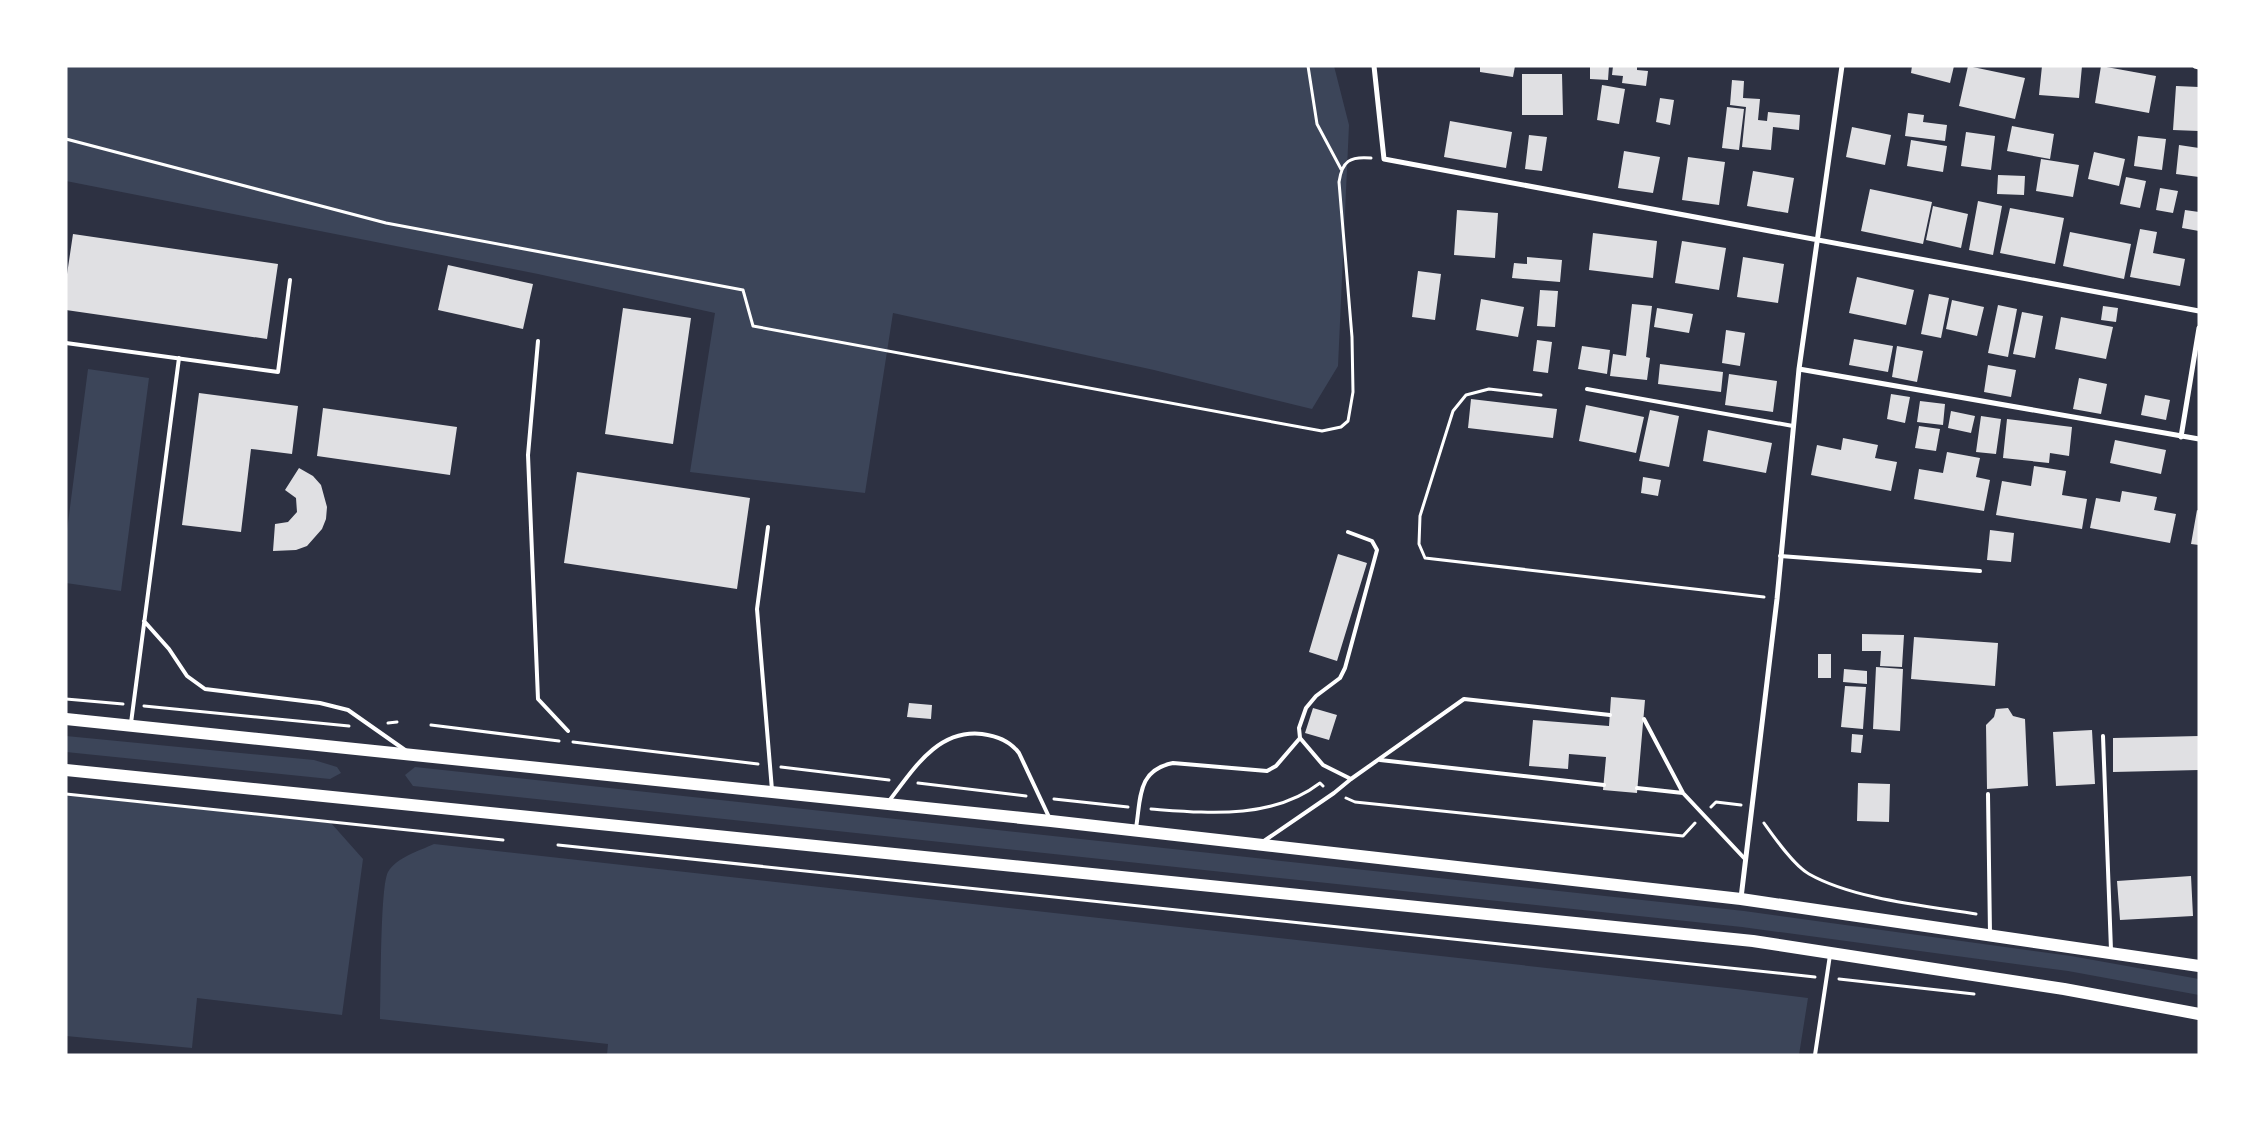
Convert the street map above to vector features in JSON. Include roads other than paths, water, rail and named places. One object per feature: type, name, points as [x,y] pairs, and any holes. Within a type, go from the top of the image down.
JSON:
[{"type":"main road","points":[[66,719],[1051,821],[1741,899],[2199,966]]},
{"type":"main road","points":[[66,770],[1753,940],[2064,989],[2199,1014]]},
{"type":"street","points":[[1374,66],[1384,160],[2199,311]]},
{"type":"street","points":[[1741,899],[1777,599],[1799,369],[1842,66]]},
{"type":"street","points":[[2195,66],[2199,67]]},
{"type":"street","points":[[2181,436],[2199,328]]},
{"type":"street","points":[[1799,369],[2199,439]]},
{"type":"lane","points":[[66,343],[278,372],[290,280]]},
{"type":"lane","points":[[538,341],[528,455],[538,699],[568,731]]},
{"type":"lane","points":[[131,725],[179,358]]},
{"type":"lane","points":[[1587,389],[1793,426]]},
{"type":"lane","points":[[768,527],[757,609],[773,792]]},
{"type":"lane","points":[[1348,532],[1372,541],[1377,550],[1345,668],[1340,678],[1316,696],[1306,708],[1299,728],[1300,738],[1322,765],[1351,779]]},
{"type":"lane","points":[[1780,556],[1980,571]]},
{"type":"lane","points":[[144,621],[169,649],[187,676],[205,689],[320,703],[348,710],[411,754]]},
{"type":"lane","points":[[1259,844],[1334,793],[1464,698],[1610,715]]},
{"type":"lane","points":[[1644,719],[1684,793],[1745,859]]},
{"type":"lane","points":[[887,804],[926,754],[942,742],[959,735],[976,733],[991,735],[1013,746],[1019,753],[1051,821]]},
{"type":"lane","points":[[2102,736],[2111,952]]},
{"type":"lane","points":[[1136,831],[1143,783],[1149,773],[1160,766],[1173,763],[1267,771],[1276,766],[1300,738]]},
{"type":"lane","points":[[1379,760],[1604,785]]},
{"type":"lane","points":[[1637,788],[1684,793]]},
{"type":"lane","points":[[1988,794],[1990,934]]},
{"type":"lane","points":[[1815,1055],[1830,953]]}]
